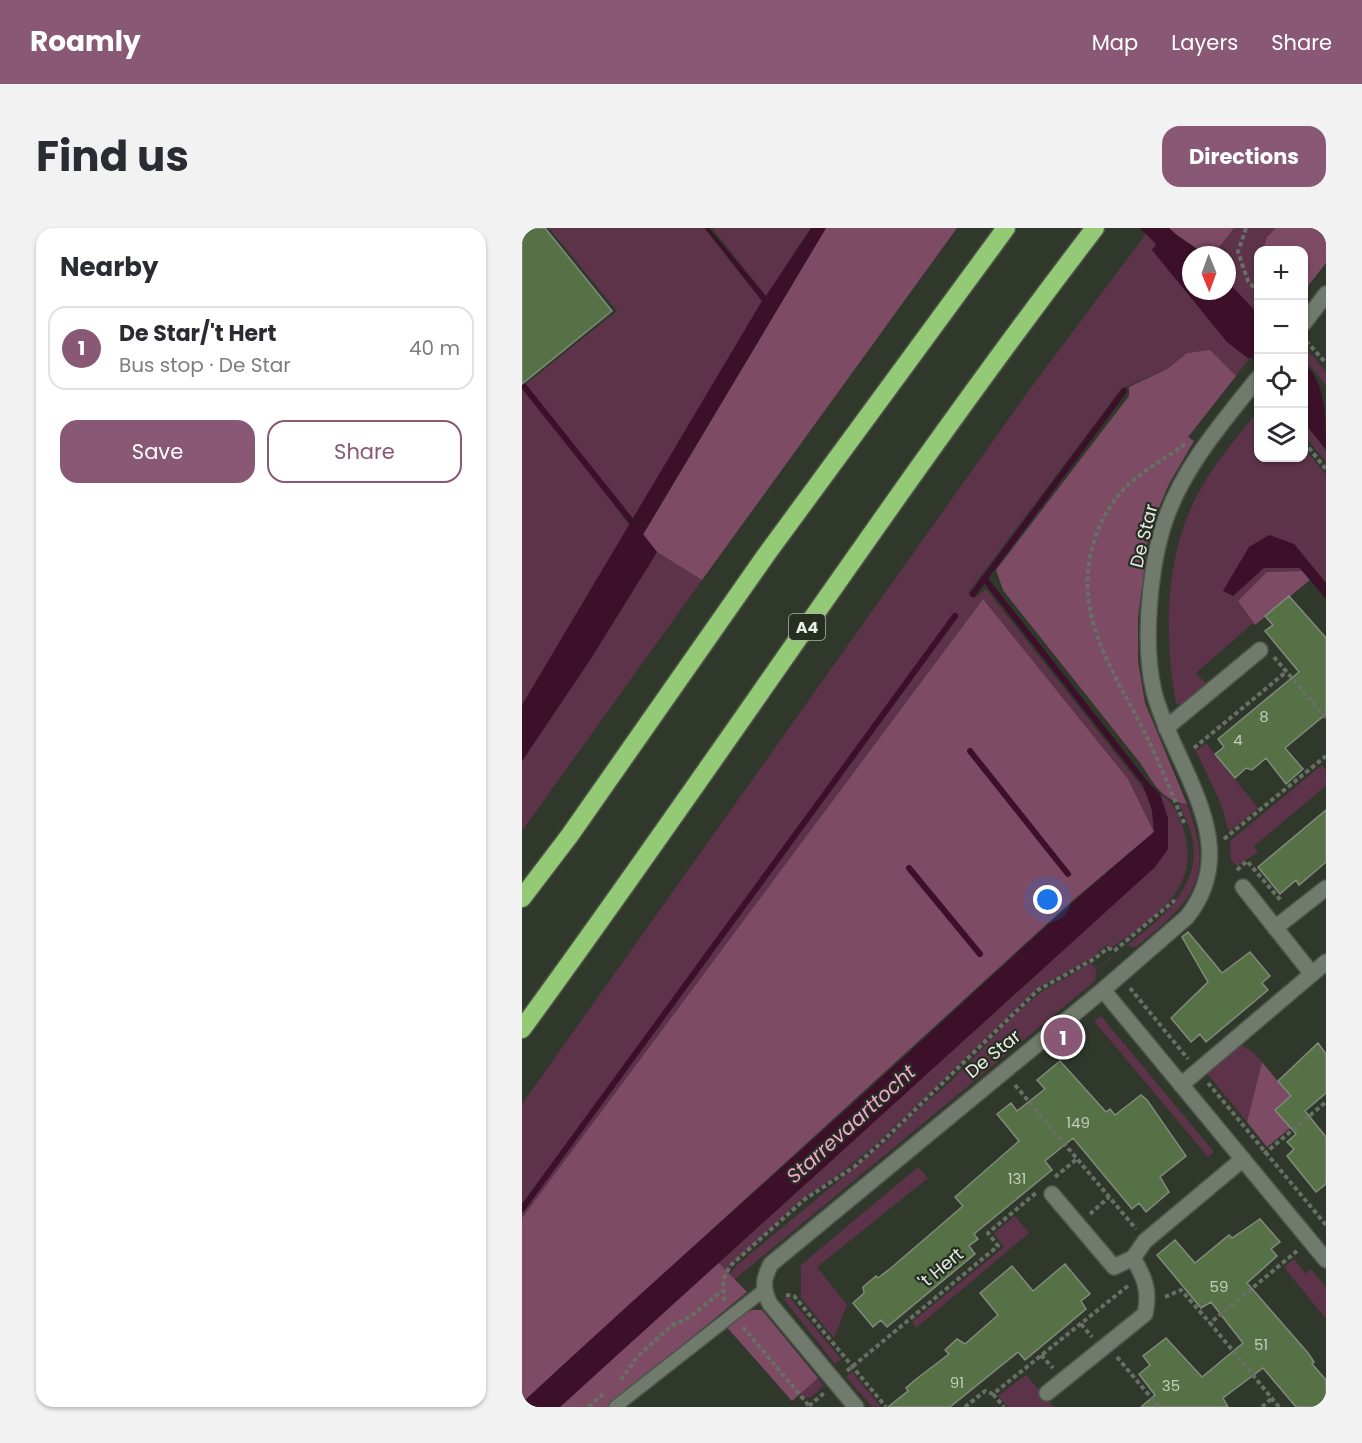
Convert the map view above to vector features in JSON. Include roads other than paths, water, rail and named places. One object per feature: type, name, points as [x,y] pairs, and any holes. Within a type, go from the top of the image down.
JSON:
[{"type":"highway","points":[[522,898],[570,835],[787,526],[1006,228]]},
{"type":"highway","name":"A4","points":[[522,1029],[632,878],[886,512],[1095,228]]},
{"type":"street","points":[[1308,317],[1326,294]]},
{"type":"street","name":"De Star","points":[[763,1291],[764,1277],[771,1263],[1104,990],[1187,916],[1199,902],[1210,867],[1211,847],[1208,828],[1166,728],[1154,690],[1151,670],[1150,616],[1153,580],[1162,531],[1177,490],[1202,450],[1254,383]]},
{"type":"street","points":[[1166,728],[1266,652]]},
{"type":"street","points":[[1243,887],[1312,974]]},
{"type":"street","points":[[1275,928],[1326,888]]},
{"type":"street","points":[[1181,1085],[1326,962]]},
{"type":"street","points":[[1104,990],[1326,1260]]},
{"type":"street","points":[[1050,1186],[1078,1225],[1114,1267],[1133,1258],[1145,1241],[1246,1163]]},
{"type":"street","points":[[1047,1393],[1145,1314],[1149,1298],[1143,1274],[1133,1258]]},
{"type":"street","points":[[763,1291],[770,1304],[856,1407]]},
{"type":"lane","points":[[615,1407],[763,1291]]},
{"type":"water","points":[[705,228],[709,228],[766,296],[811,228],[826,228],[643,534],[657,552],[590,660],[522,761],[522,705],[762,301]]},
{"type":"water","points":[[1140,228],[1169,228],[1193,246],[1182,246],[1182,287],[1152,250],[1156,244]]},
{"type":"water","points":[[1236,291],[1254,310],[1254,361],[1227,342],[1193,300],[1236,300]]},
{"type":"water","points":[[1308,368],[1321,390],[1325,413],[1326,450],[1308,427]]},
{"type":"water","points":[[1269,535],[1294,544],[1326,583],[1326,599],[1300,568],[1264,568],[1233,596],[1223,591],[1249,547]]},
{"type":"water","name":"Starrevaarttocht","points":[[1138,772],[1160,794],[1168,818],[1168,849],[1155,867],[560,1407],[522,1407],[522,1403],[603,1328],[1037,934],[1154,832],[1152,810]]},
{"type":"waterway","points":[[522,384],[636,527]]},
{"type":"waterway","points":[[973,594],[1124,391]]},
{"type":"waterway","points":[[984,578],[1142,779]]},
{"type":"waterway","points":[[522,1209],[955,616]]},
{"type":"waterway","points":[[970,751],[1068,874]]},
{"type":"waterway","points":[[909,868],[980,954]]},
{"type":"place","name":"De Star/'t Hert","points":[[1063,1037]]}]
